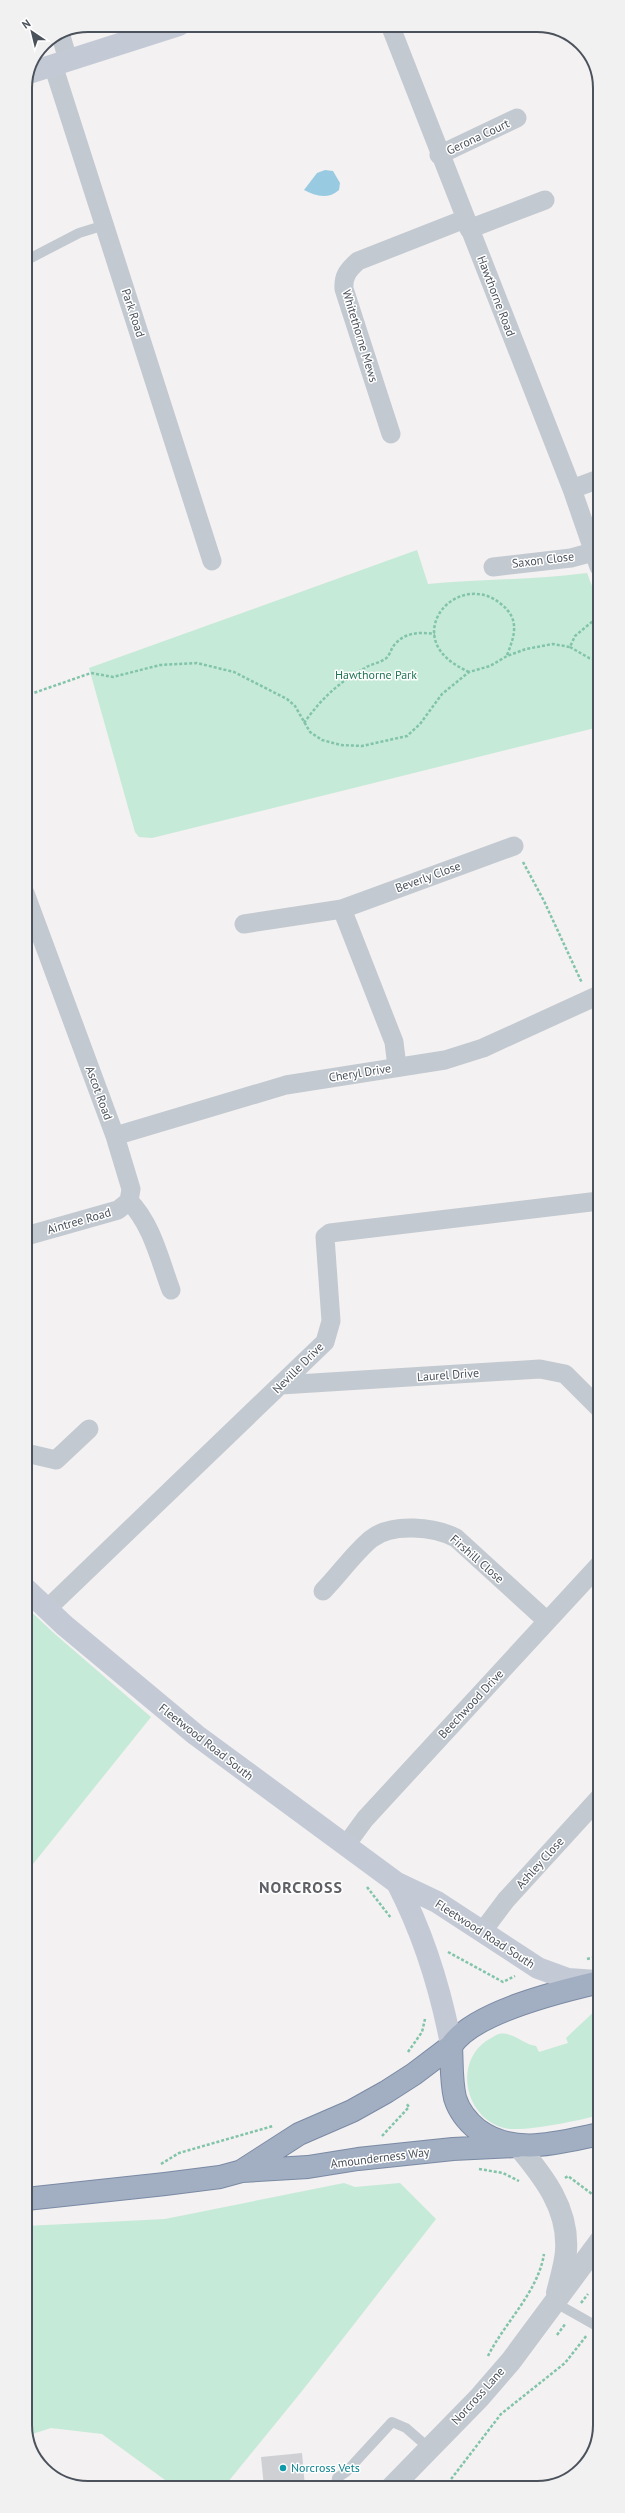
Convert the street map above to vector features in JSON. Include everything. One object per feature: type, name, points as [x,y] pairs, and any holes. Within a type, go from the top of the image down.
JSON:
[{"type":"highway","name":"Amounderness Way","points":[[242,2171],[299,2134],[352,2111],[396,2086],[451,2045],[477,2023],[497,2013],[593,1984]]},
{"type":"highway","points":[[451,2045],[455,2098],[465,2117],[484,2134],[498,2141],[518,2146]]},
{"type":"highway","name":"Amounderness Way","points":[[32,2198],[220,2177],[242,2171],[308,2167],[383,2156],[552,2143],[593,2135]]},
{"type":"main road","points":[[35,71],[157,32]]},
{"type":"main road","name":"Fleetwood Road South","points":[[32,1594],[47,1609],[196,1735],[396,1883],[437,1902],[526,1961],[568,1979],[593,1981]]},
{"type":"main road","name":"Fleetwood Road South","points":[[396,1883],[414,1916],[430,1958],[440,1989],[451,2045]]},
{"type":"street","name":"Hawthorne Road","points":[[393,32],[439,155],[572,489],[593,550]]},
{"type":"street","name":"Park Road","points":[[61,39],[60,63],[105,225],[212,561]]},
{"type":"street","name":"Gerona Court","points":[[439,155],[518,118]]},
{"type":"street","name":"Whitethorne Mews","points":[[391,434],[344,289],[344,280],[348,269],[358,261],[467,224],[545,200]]},
{"type":"street","points":[[572,489],[593,481]]},
{"type":"street","name":"Saxon Close","points":[[493,567],[571,558],[593,559]]},
{"type":"street","name":"Beverly Close","points":[[244,924],[342,909],[514,846]]},
{"type":"street","points":[[342,909],[394,1042],[397,1067]]},
{"type":"street","name":"Ascot Road","points":[[32,912],[115,1136],[131,1189],[129,1201]]},
{"type":"street","name":"Cheryl Drive","points":[[115,1136],[286,1085],[445,1060],[483,1048],[593,997]]},
{"type":"street","points":[[129,1201],[138,1210],[146,1223],[172,1290]]},
{"type":"street","name":"Aintree Road","points":[[32,1234],[118,1210],[129,1201]]},
{"type":"street","name":"Neville Drive","points":[[47,1609],[315,1354],[325,1342],[330,1332],[331,1321],[326,1237],[330,1232],[593,1202]]},
{"type":"street","name":"Laurel Drive","points":[[281,1385],[540,1369],[565,1374],[593,1401]]},
{"type":"street","points":[[32,1454],[56,1460],[89,1429]]},
{"type":"street","name":"Firshill Close","points":[[323,1592],[372,1538],[398,1528],[442,1530],[456,1538],[547,1621]]},
{"type":"street","name":"Beechwood Drive","points":[[346,1845],[365,1819],[593,1572]]},
{"type":"street","name":"Ashley Close","points":[[482,1932],[506,1900],[593,1805]]},
{"type":"street","name":"Norcross Lane","points":[[518,2146],[549,2186],[563,2219],[566,2252],[555,2300]]},
{"type":"street","name":"Norcross Lane","points":[[398,2481],[479,2398],[511,2361],[593,2250]]},
{"type":"lane","points":[[32,257],[79,233],[105,225]]},
{"type":"lane","points":[[555,2300],[593,2324]]},
{"type":"lane","points":[[337,2481],[337,2478],[346,2472],[392,2422],[406,2428],[429,2448]]},
{"type":"path","points":[[469,672],[444,656],[437,644],[434,634],[438,618],[448,603],[465,594],[483,594],[496,599],[505,607],[514,619],[516,633],[507,656]]},
{"type":"path","points":[[570,647],[575,636],[593,621]]},
{"type":"path","points":[[304,723],[314,709],[338,686],[360,670],[386,658],[395,644],[404,636],[421,632],[434,634]]},
{"type":"path","points":[[32,694],[91,673],[113,677],[160,665],[197,664],[234,672],[263,685],[287,699],[310,732],[322,740],[342,745],[362,746],[407,736],[420,724],[442,694],[469,672],[490,666],[507,656],[526,649],[553,644],[570,647],[593,659]]},
{"type":"path","points":[[514,846],[593,995]]},
{"type":"path","points":[[363,1882],[394,1923]]},
{"type":"path","points":[[430,1958],[446,1951],[503,1982],[514,1978],[526,1961]]},
{"type":"path","points":[[583,1960],[593,1958]]},
{"type":"path","points":[[404,2055],[422,2032],[425,2016]]},
{"type":"path","points":[[383,2156],[381,2138],[409,2107],[396,2086]]},
{"type":"path","points":[[179,2153],[213,2145],[280,2123]]},
{"type":"path","points":[[474,2169],[503,2173],[525,2185]]},
{"type":"path","points":[[486,2358],[500,2333],[526,2297],[537,2276],[544,2251]]},
{"type":"path","points":[[450,2481],[501,2414],[565,2363],[593,2332]]},
{"type":"green space","name":"Hawthorne Park","points":[[417,550],[428,584],[547,577],[587,573],[593,588],[593,728],[152,838],[139,837],[135,832],[89,668]]},
{"type":"green space","points":[[32,1613],[151,1717],[32,1864]]},
{"type":"green space","points":[[593,2013],[593,2117],[551,2125],[524,2129],[512,2129],[504,2128],[491,2122],[481,2114],[473,2102],[468,2090],[467,2076],[470,2063],[476,2051],[486,2041],[499,2034],[509,2034],[536,2046],[539,2052],[568,2043],[566,2038]]},
{"type":"green space","points":[[344,2183],[355,2187],[400,2183],[436,2219],[302,2391],[229,2481],[166,2481],[102,2434],[51,2428],[33,2434],[32,2425],[32,2226],[165,2219]]},
{"type":"water","points":[[325,170],[333,171],[340,183],[339,190],[330,195],[322,196],[304,190],[317,173]]},
{"type":"building","name":"Norcross Vets","points":[[302,2453],[304,2481],[263,2481],[261,2457]]},
{"type":"place","name":"Norcross Vets","points":[[283,2468]]},
{"type":"district","name":"NORCROSS","points":[[301,1887]]}]
